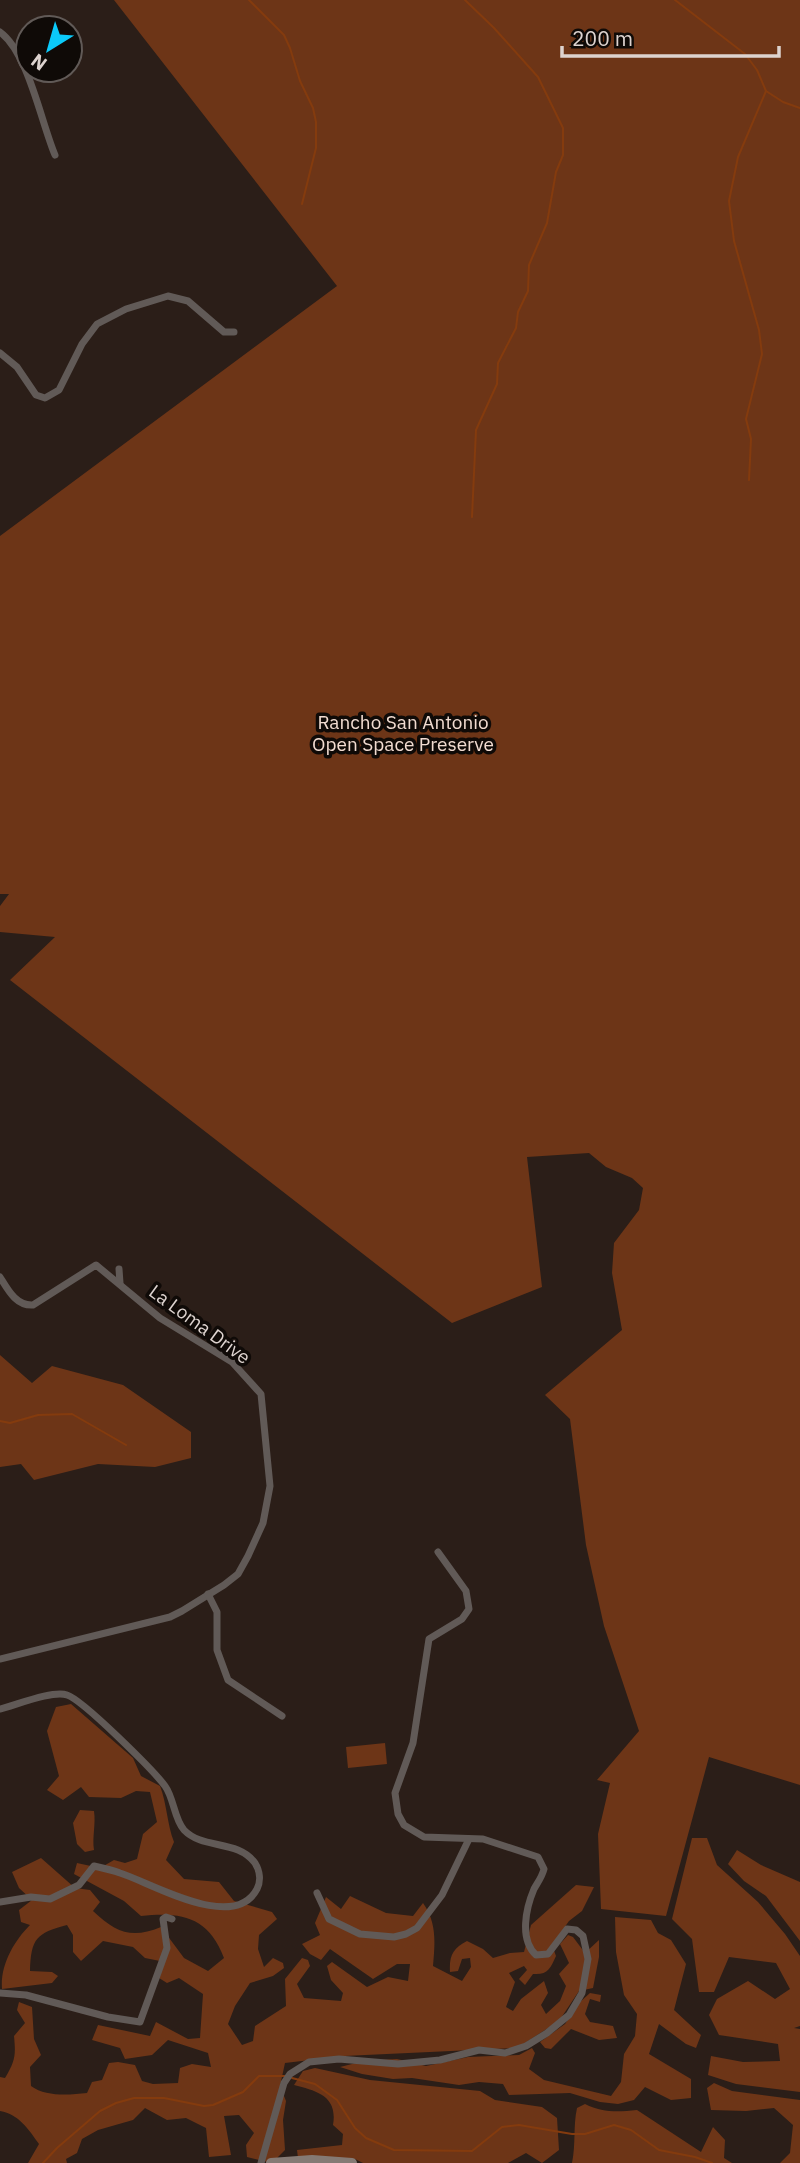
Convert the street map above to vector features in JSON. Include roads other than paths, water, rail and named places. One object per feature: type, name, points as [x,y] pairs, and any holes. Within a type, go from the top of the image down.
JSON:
[{"type":"street","points":[[0,32],[10,39],[25,69],[55,155]]},
{"type":"street","points":[[0,353],[17,367],[36,395],[45,398],[59,390],[82,344],[97,324],[126,310],[168,296],[188,300],[224,332],[234,332]]},
{"type":"street","name":"La Loma Drive","points":[[0,1277],[11,1294],[26,1306],[33,1305],[96,1265],[160,1318],[232,1362],[261,1394],[270,1486],[264,1523],[241,1570],[225,1585],[170,1617],[0,1658]]},
{"type":"street","points":[[119,1269],[120,1283]]},
{"type":"street","points":[[261,2163],[284,2083],[290,2074],[309,2062],[340,2059],[398,2064],[440,2060],[478,2050],[505,2053],[526,2046],[547,2033],[569,2015],[582,1993],[588,1959],[583,1936],[576,1930],[567,1929],[548,1954],[536,1955],[529,1949],[526,1939],[527,1910],[544,1868],[538,1857],[483,1839],[424,1837],[404,1825],[398,1814],[395,1793],[413,1743],[429,1639],[462,1619],[469,1609],[466,1591],[438,1552]]},
{"type":"street","points":[[208,1594],[217,1612],[217,1650],[228,1680],[282,1716]]},
{"type":"street","points":[[0,1709],[50,1695],[67,1695],[85,1707],[166,1787],[183,1829],[196,1839],[238,1849],[255,1864],[260,1879],[253,1896],[246,1901],[223,1907],[197,1904],[121,1873],[94,1866],[79,1885],[50,1899],[31,1898],[0,1902]]},
{"type":"street","points":[[317,1893],[329,1919],[360,1934],[394,1937],[406,1934],[417,1928],[442,1895],[469,1839]]},
{"type":"street","points":[[0,1993],[26,1995],[108,2017],[140,2022],[167,1948],[163,1919],[172,1919]]},
{"type":"street","points":[[271,2163],[312,2160],[352,2163]]},
{"type":"waterway","points":[[249,0],[284,35],[300,81],[313,108],[316,148],[302,204]]},
{"type":"waterway","points":[[465,0],[538,77],[563,128],[563,155],[556,172],[547,223],[529,265],[528,291],[518,312],[516,328],[498,363],[497,384],[476,430],[472,517]]},
{"type":"waterway","points":[[675,0],[745,54],[757,70],[766,91],[783,102],[800,108]]},
{"type":"waterway","points":[[749,480],[751,439],[746,419],[762,354],[759,330],[734,241],[729,201],[738,157],[766,91]]},
{"type":"waterway","points":[[0,1421],[10,1423],[38,1415],[72,1414],[126,1445]]},
{"type":"waterway","points":[[43,2163],[100,2111],[116,2103],[134,2098],[164,2098],[204,2106],[213,2105],[243,2092],[259,2076],[286,2076]]},
{"type":"waterway","points":[[292,2078],[315,2084],[337,2100],[355,2128],[366,2138],[394,2150],[472,2151],[502,2127],[519,2125],[572,2134],[585,2134],[614,2125],[631,2130],[659,2150],[712,2163]]},
{"type":"park label","name":"Rancho San Antonio Open Space Preserve","points":[[403,733]]}]
